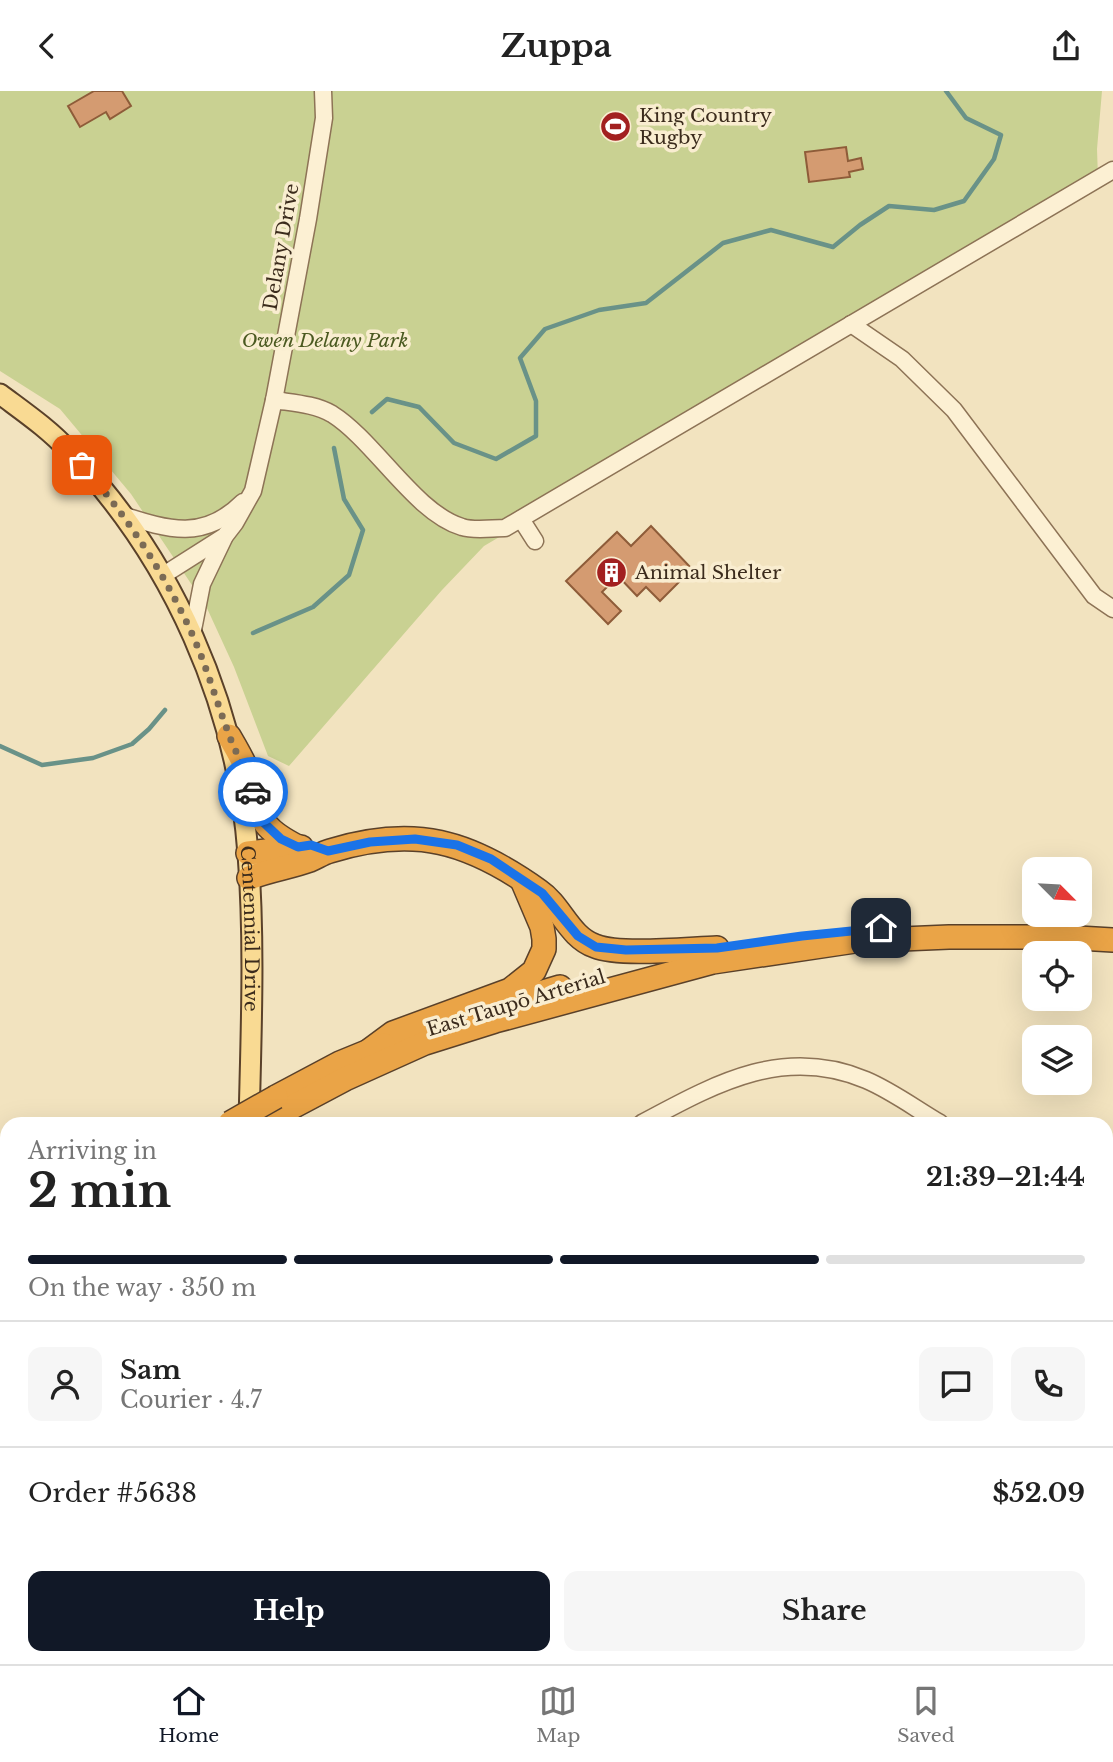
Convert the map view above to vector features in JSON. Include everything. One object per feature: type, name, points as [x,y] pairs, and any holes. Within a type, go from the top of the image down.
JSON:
[{"type":"highway","points":[[229,736],[248,773],[262,821],[281,839],[298,847]]},
{"type":"highway","points":[[249,877],[310,860],[328,851],[394,839],[435,841],[457,845],[484,856],[542,893],[578,936],[596,947],[626,950],[717,948]]},
{"type":"highway","points":[[248,853],[311,845],[328,851]]},
{"type":"highway","points":[[367,1052],[393,1033],[510,990],[534,971],[544,949],[544,939],[542,927],[522,880]]},
{"type":"highway","name":"East Taupō Arterial","points":[[272,1112],[367,1052],[520,997],[717,948],[827,933],[925,926],[1026,925],[1113,932]]},
{"type":"highway","name":"East Taupō Arterial","points":[[253,1117],[272,1112],[425,1043],[495,1021],[713,962],[855,941],[949,937],[1113,940]]},
{"type":"main road","name":"Centennial Drive","points":[[0,394],[68,449],[122,515],[162,576],[192,635],[229,736],[243,806],[248,853],[251,1006],[249,1117]]},
{"type":"street","name":"Delany Drive","points":[[162,576],[225,535],[253,491],[274,400],[324,118],[323,91]]},
{"type":"street","points":[[274,400],[313,406],[330,412],[439,518],[464,528],[505,528],[1113,170]]},
{"type":"street","points":[[852,324],[902,359],[954,410],[1094,596],[1113,609]]},
{"type":"street","points":[[122,515],[171,529],[202,527],[227,516],[253,491]]},
{"type":"street","points":[[521,519],[535,541]]},
{"type":"street","points":[[192,635],[202,584],[225,535]]},
{"type":"street","points":[[654,1117],[714,1088],[763,1069],[806,1066],[838,1070],[865,1080],[930,1117]]},
{"type":"green space","name":"Owen Delany Park","points":[[0,91],[1102,91],[1097,149],[1098,178],[835,339],[484,546],[442,590],[289,766],[268,756],[234,667],[206,606],[131,494],[60,409],[0,371]]},
{"type":"building","points":[[94,91],[122,91],[131,106],[110,119],[106,112],[80,127],[68,106]]},
{"type":"building","points":[[846,147],[848,161],[861,158],[863,169],[849,172],[850,177],[809,182],[805,152]]},
{"type":"building","name":"Animal Shelter","points":[[651,526],[692,569],[660,601],[646,587],[637,596],[618,576],[602,592],[621,611],[608,624],[566,581],[617,532],[631,546]]},
{"type":"waterway","points":[[372,412],[387,399],[419,407],[454,443],[496,459],[536,436],[536,401],[520,358],[545,329],[599,310],[646,303],[723,243],[771,230],[833,247],[889,206],[934,210],[964,201],[994,159],[1001,135],[966,118],[946,91]]},
{"type":"waterway","points":[[253,633],[313,607],[349,575],[363,530],[344,499],[334,448]]},
{"type":"waterway","points":[[0,746],[42,765],[93,758],[132,744],[165,710]]},
{"type":"way so far","points":[[82,465],[144,545],[162,576],[192,635],[229,736],[248,773],[253,792]]},
{"type":"place","name":"King Country Rugby","points":[[616,126]]},
{"type":"place","name":"Animal Shelter","points":[[612,572]]},
{"type":"route","points":[[253,792],[257,810],[270,831],[298,847],[311,845],[328,851],[370,842],[415,839],[457,845],[491,859],[542,893],[578,936],[596,947],[609,950],[717,948],[881,928]]}]
